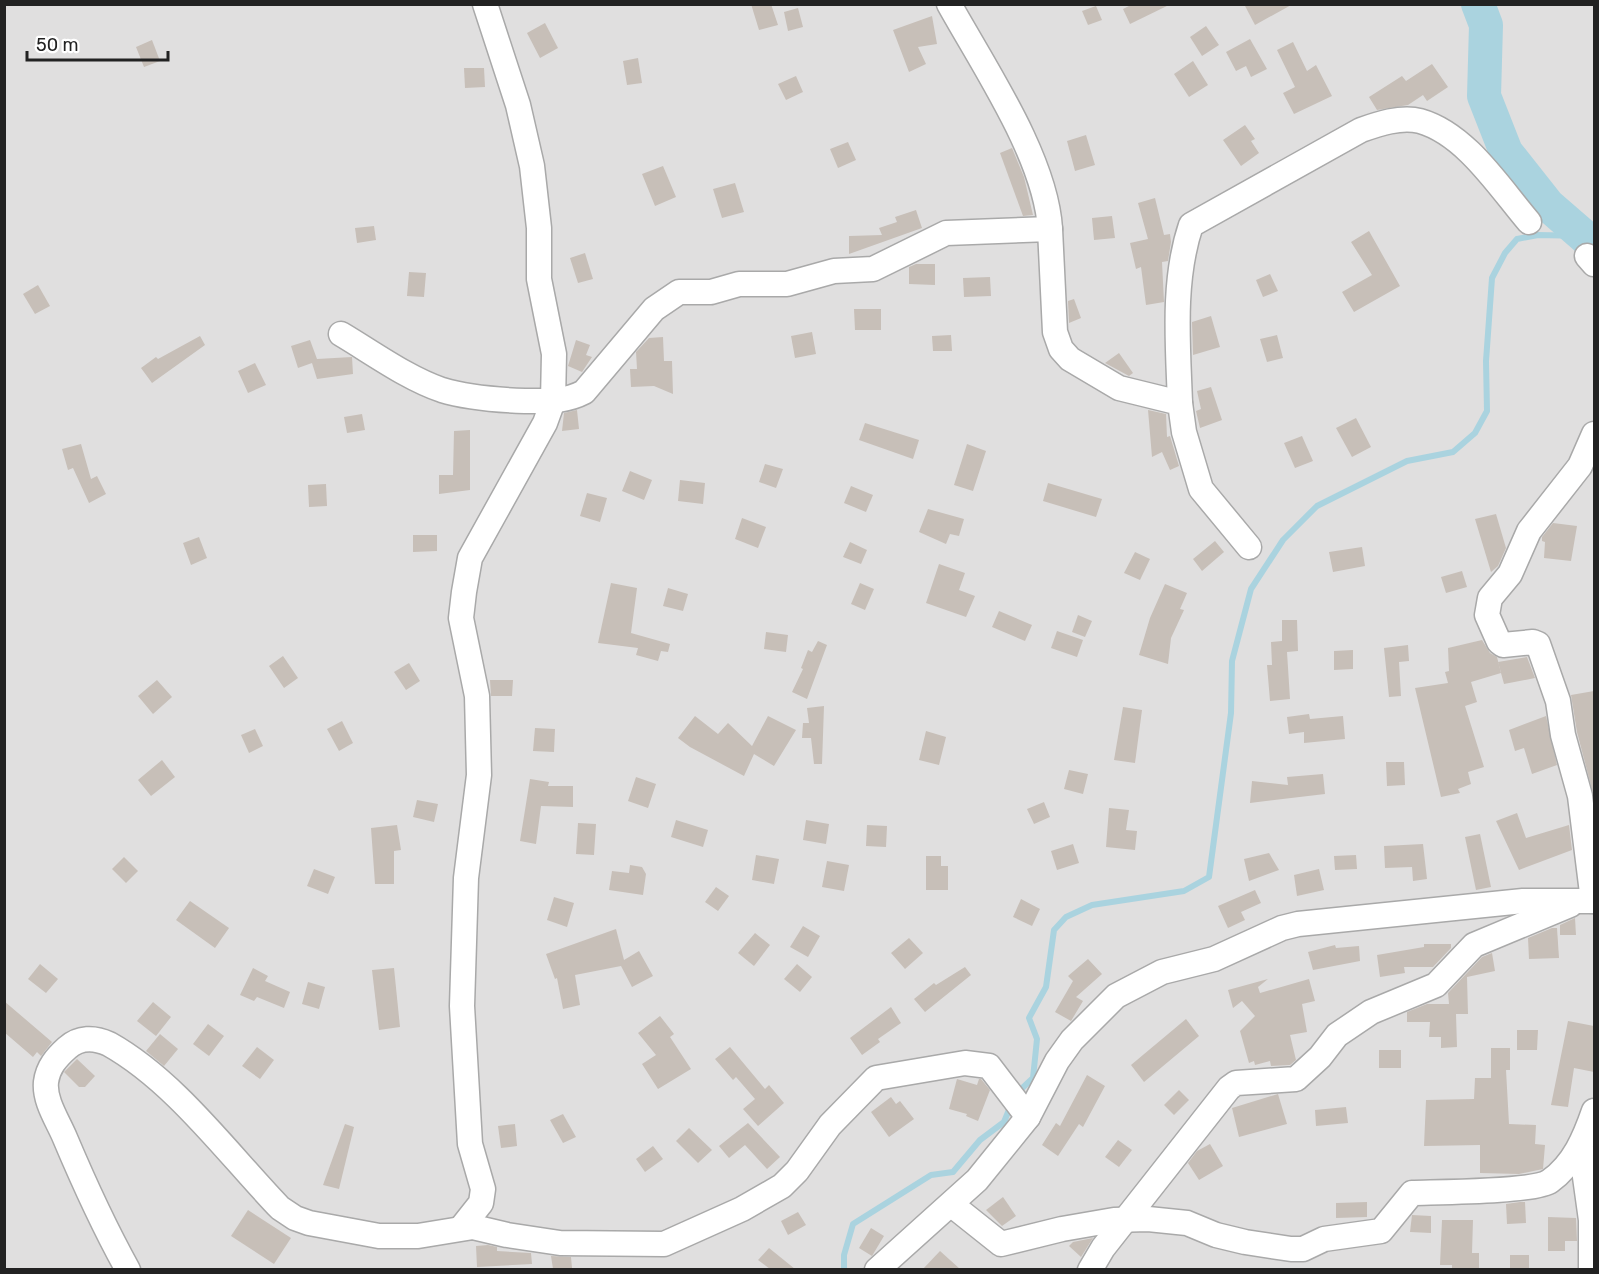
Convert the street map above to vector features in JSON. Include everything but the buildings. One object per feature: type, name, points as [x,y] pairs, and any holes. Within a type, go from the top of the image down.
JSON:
[{"type":"street","points":[[462,1227],[481,1203],[483,1189],[470,1143],[462,1006],[466,878],[479,776],[479,716],[461,618],[470,558],[545,423],[553,401],[555,354],[539,279],[539,228],[527,140],[485,4]]},
{"type":"street","points":[[949,4],[1016,125],[1045,194],[1050,229],[1055,332],[1061,349],[1070,359],[1119,388],[1180,403]]},
{"type":"street","points":[[1249,547],[1201,489],[1184,432],[1180,403],[1177,329],[1182,261],[1191,225],[1360,130],[1388,121],[1418,120],[1442,131],[1481,166],[1529,222]]},
{"type":"street","points":[[341,334],[442,390],[478,397],[553,401],[575,397],[584,392],[654,309],[679,292],[711,292],[739,284],[787,284],[834,271],[873,269],[945,233],[1050,229]]},
{"type":"street","points":[[1590,900],[1580,796],[1563,735],[1558,701],[1538,645],[1533,642],[1503,645],[1499,642],[1487,615],[1490,598],[1510,574],[1528,531],[1576,472],[1594,434]]},
{"type":"street","points":[[877,1269],[952,1205],[977,1180],[1028,1117],[1057,1061],[1096,1014],[1116,996],[1162,972],[1214,960],[1282,928],[1298,924],[1524,902],[1590,900]]},
{"type":"street","points":[[1090,1269],[1103,1248],[1229,1088],[1236,1083],[1296,1079],[1320,1057],[1337,1035],[1371,1012],[1436,985],[1474,945],[1590,900]]},
{"type":"street","points":[[128,1269],[92,1202],[50,1105],[46,1085],[48,1071],[55,1059],[73,1043],[83,1039],[107,1043],[140,1064],[197,1118],[280,1208],[295,1218],[339,1229],[394,1237],[418,1236],[473,1227],[507,1235],[571,1244],[644,1245],[672,1241],[742,1209],[782,1186],[870,1081],[883,1075],[965,1063],[984,1064],[989,1066],[1028,1117]]},
{"type":"street","points":[[1591,1269],[1588,1149],[1594,1111]]},
{"type":"street","points":[[952,1205],[1001,1244],[1062,1228],[1148,1219],[1187,1223],[1216,1235],[1303,1259],[1324,1239],[1381,1231],[1405,1198],[1412,1193],[1505,1189],[1546,1183],[1588,1149]]},
{"type":"shaded area","points":[[5,5],[1594,5],[1594,1269],[5,1269]]},
{"type":"waterway","points":[[1478,4],[1486,25],[1484,96],[1506,152],[1548,205],[1594,245]]},
{"type":"waterway","points":[[1017,1093],[1033,1078],[1037,1039],[1029,1018],[1046,987],[1054,930],[1066,917],[1092,905],[1184,891],[1209,877],[1231,713],[1232,661],[1251,589],[1283,540],[1317,506],[1407,461],[1453,452],[1475,433],[1487,411],[1486,361],[1492,278],[1505,253],[1517,239],[1538,235],[1585,236]]},
{"type":"waterway","points":[[844,1270],[844,1255],[853,1224],[931,1175],[953,1172],[980,1140],[1004,1122],[1011,1105]]}]
